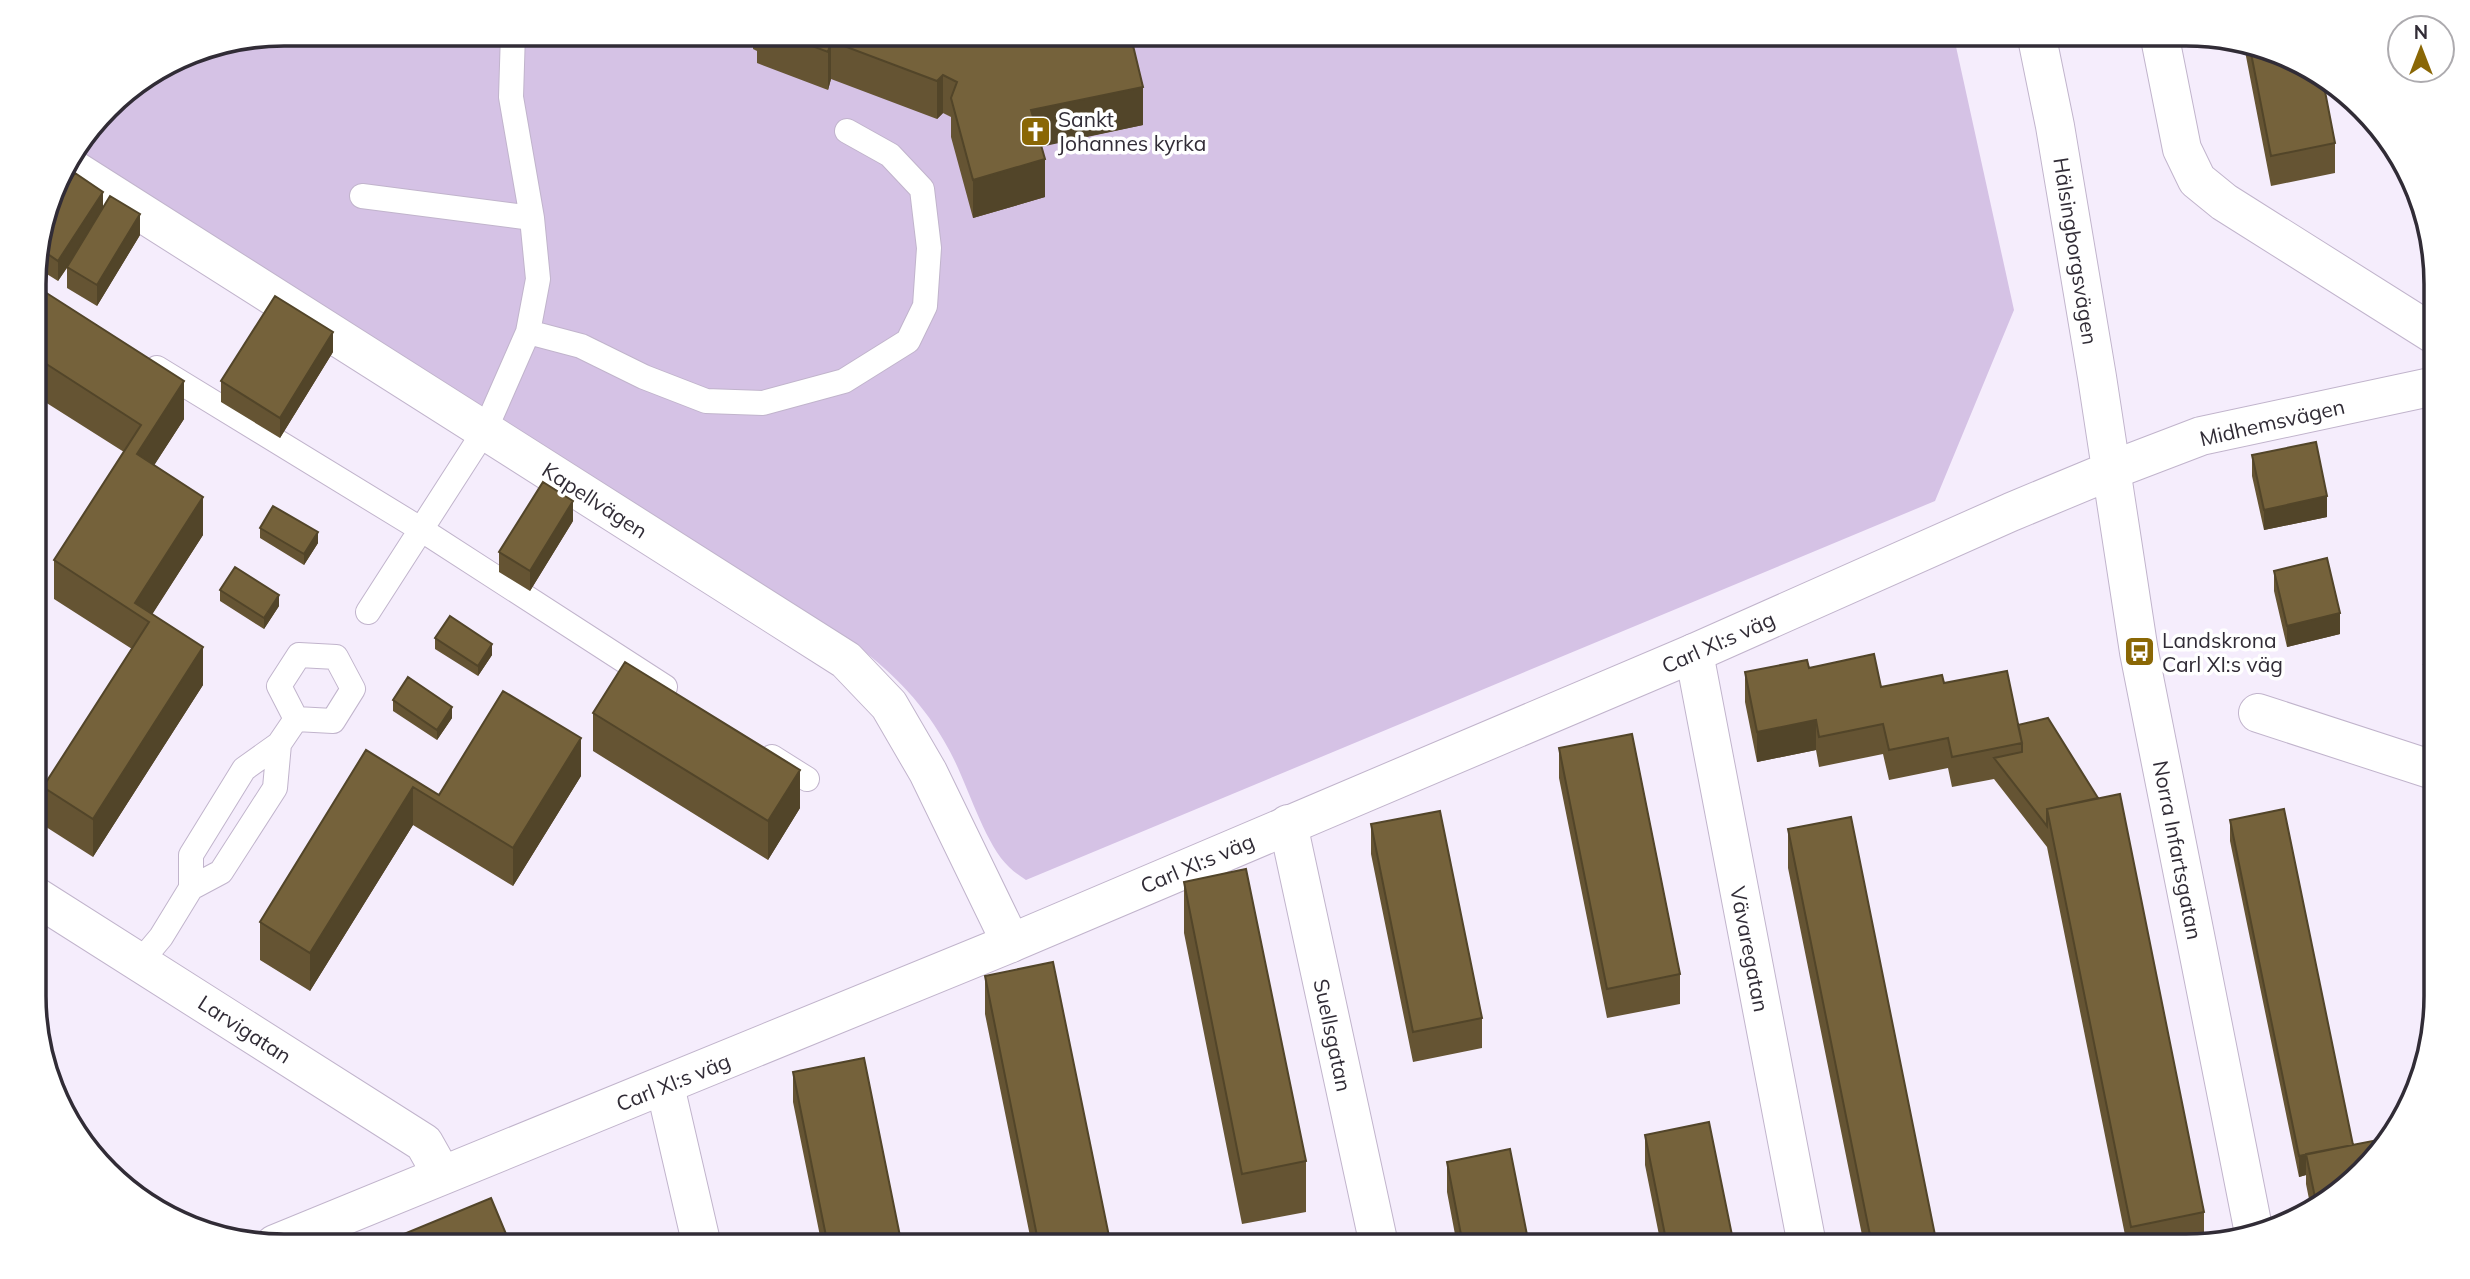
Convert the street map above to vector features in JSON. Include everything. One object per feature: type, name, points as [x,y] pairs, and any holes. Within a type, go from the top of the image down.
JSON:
[{"type":"street","name":"Hälsingborgsvägen","points":[[2039,46],[2055,126],[2112,470]]},
{"type":"street","points":[[2162,46],[2182,149],[2197,180],[2224,202],[2424,328]]},
{"type":"street","name":"Kapellvägen","points":[[75,170],[846,660],[889,705],[928,772],[1011,943]]},
{"type":"street","name":"Midhemsvägen","points":[[2112,470],[2201,436],[2424,388]]},
{"type":"street","name":"Carl XI:s väg","points":[[299,1234],[1011,943],[1694,653],[2112,470]]},
{"type":"street","name":"Norra Infartsgatan","points":[[2112,470],[2139,652],[2252,1224]]},
{"type":"street","name":"Vävaregatan","points":[[1694,653],[1805,1233]]},
{"type":"street","points":[[2258,713],[2424,767]]},
{"type":"street","name":"Suellsgatan","points":[[1288,824],[1376,1233]]},
{"type":"street","name":"Larvigatan","points":[[46,902],[424,1143],[442,1175]]},
{"type":"street","points":[[665,1086],[699,1234]]},
{"type":"lane","points":[[368,612],[485,430],[528,332],[538,279],[533,218],[511,97],[513,46]]},
{"type":"lane","points":[[528,332],[581,346],[644,377],[706,401],[763,403],[844,381],[855,375],[908,341],[925,306],[929,248],[922,189],[890,155],[847,131]]},
{"type":"lane","points":[[362,196],[533,218]]},
{"type":"lane","points":[[135,355],[422,530],[690,704]]},
{"type":"lane","points":[[191,888],[191,855],[197,844],[244,769],[279,744],[296,719]]},
{"type":"lane","points":[[748,741],[807,779]]},
{"type":"lane","points":[[140,962],[161,937],[191,888],[221,872],[275,788],[279,744]]},
{"type":"shaded area","points":[[283,46],[1956,46],[2014,310],[1935,501],[1026,880],[1009,867],[991,842],[955,762],[939,732],[919,704],[896,679],[856,645],[83,156],[86,151],[126,104],[164,77],[222,54]]},
{"type":"building","points":[[812,46],[830,46],[828,52]]},
{"type":"building","points":[[844,46],[1133,46],[1143,87],[1031,110],[1045,159],[973,180],[951,98],[957,82],[943,75],[937,81]]},
{"type":"building","points":[[2251,55],[2292,70],[2325,90],[2335,143],[2271,156]]},
{"type":"building","points":[[75,173],[103,192],[58,261],[48,254],[54,222],[66,186]]},
{"type":"building","points":[[110,196],[140,214],[97,285],[67,267]]},
{"type":"building","points":[[46,293],[184,381],[137,454],[203,497],[135,603],[203,647],[93,819],[46,789],[46,782],[149,622],[54,560],[141,425],[46,364]]},
{"type":"building","points":[[275,296],[333,332],[280,418],[221,381]]},
{"type":"building","points":[[2316,442],[2327,496],[2264,510],[2252,455]]},
{"type":"building","points":[[543,482],[573,501],[530,571],[499,552]]},
{"type":"building","points":[[273,506],[318,532],[304,554],[260,528]]},
{"type":"building","points":[[2327,558],[2340,613],[2287,626],[2274,571]]},
{"type":"building","points":[[235,567],[279,595],[264,618],[220,590]]},
{"type":"building","points":[[450,616],[492,644],[478,666],[435,638]]},
{"type":"building","points":[[1874,654],[1881,687],[1942,675],[1944,683],[2007,671],[2022,743],[1952,757],[1948,738],[1889,750],[1883,724],[1819,737],[1816,720],[1757,732],[1745,672],[1807,660],[1809,668]]},
{"type":"building","points":[[625,662],[800,770],[768,821],[593,713]]},
{"type":"building","points":[[408,677],[452,707],[437,730],[393,700]]},
{"type":"building","points":[[503,691],[581,738],[513,848],[413,787],[310,953],[260,922],[366,750],[439,795]]},
{"type":"building","points":[[2048,718],[2098,798],[2047,809],[2047,826],[1994,758],[2022,752],[2018,725]]},
{"type":"building","points":[[1632,734],[1680,974],[1607,989],[1559,748]]},
{"type":"building","points":[[2120,794],[2204,1212],[2131,1227],[2047,809]]},
{"type":"building","points":[[2284,809],[2353,1145],[2299,1156],[2230,820]]},
{"type":"building","points":[[1440,811],[1482,1018],[1413,1032],[1371,824]]},
{"type":"building","points":[[1851,817],[1935,1233],[1870,1233],[1788,829]]},
{"type":"building","points":[[1246,869],[1306,1161],[1242,1174],[1184,882]]},
{"type":"building","points":[[1053,962],[1108,1234],[1037,1234],[985,976]]},
{"type":"building","points":[[864,1058],[900,1234],[826,1234],[793,1072]]},
{"type":"building","points":[[1709,1122],[1732,1233],[1665,1233],[1645,1135]]},
{"type":"building","points":[[2375,1141],[2344,1175],[2315,1196],[2306,1154]]},
{"type":"building","points":[[1510,1149],[1527,1233],[1461,1233],[1447,1162]]},
{"type":"building","points":[[491,1198],[506,1234],[404,1234]]},
{"type":"place","name":"Sankt Johannes kyrka","points":[[1035,131]]},
{"type":"place","name":"Landskrona Carl XI:s väg","points":[[2139,652]]}]
